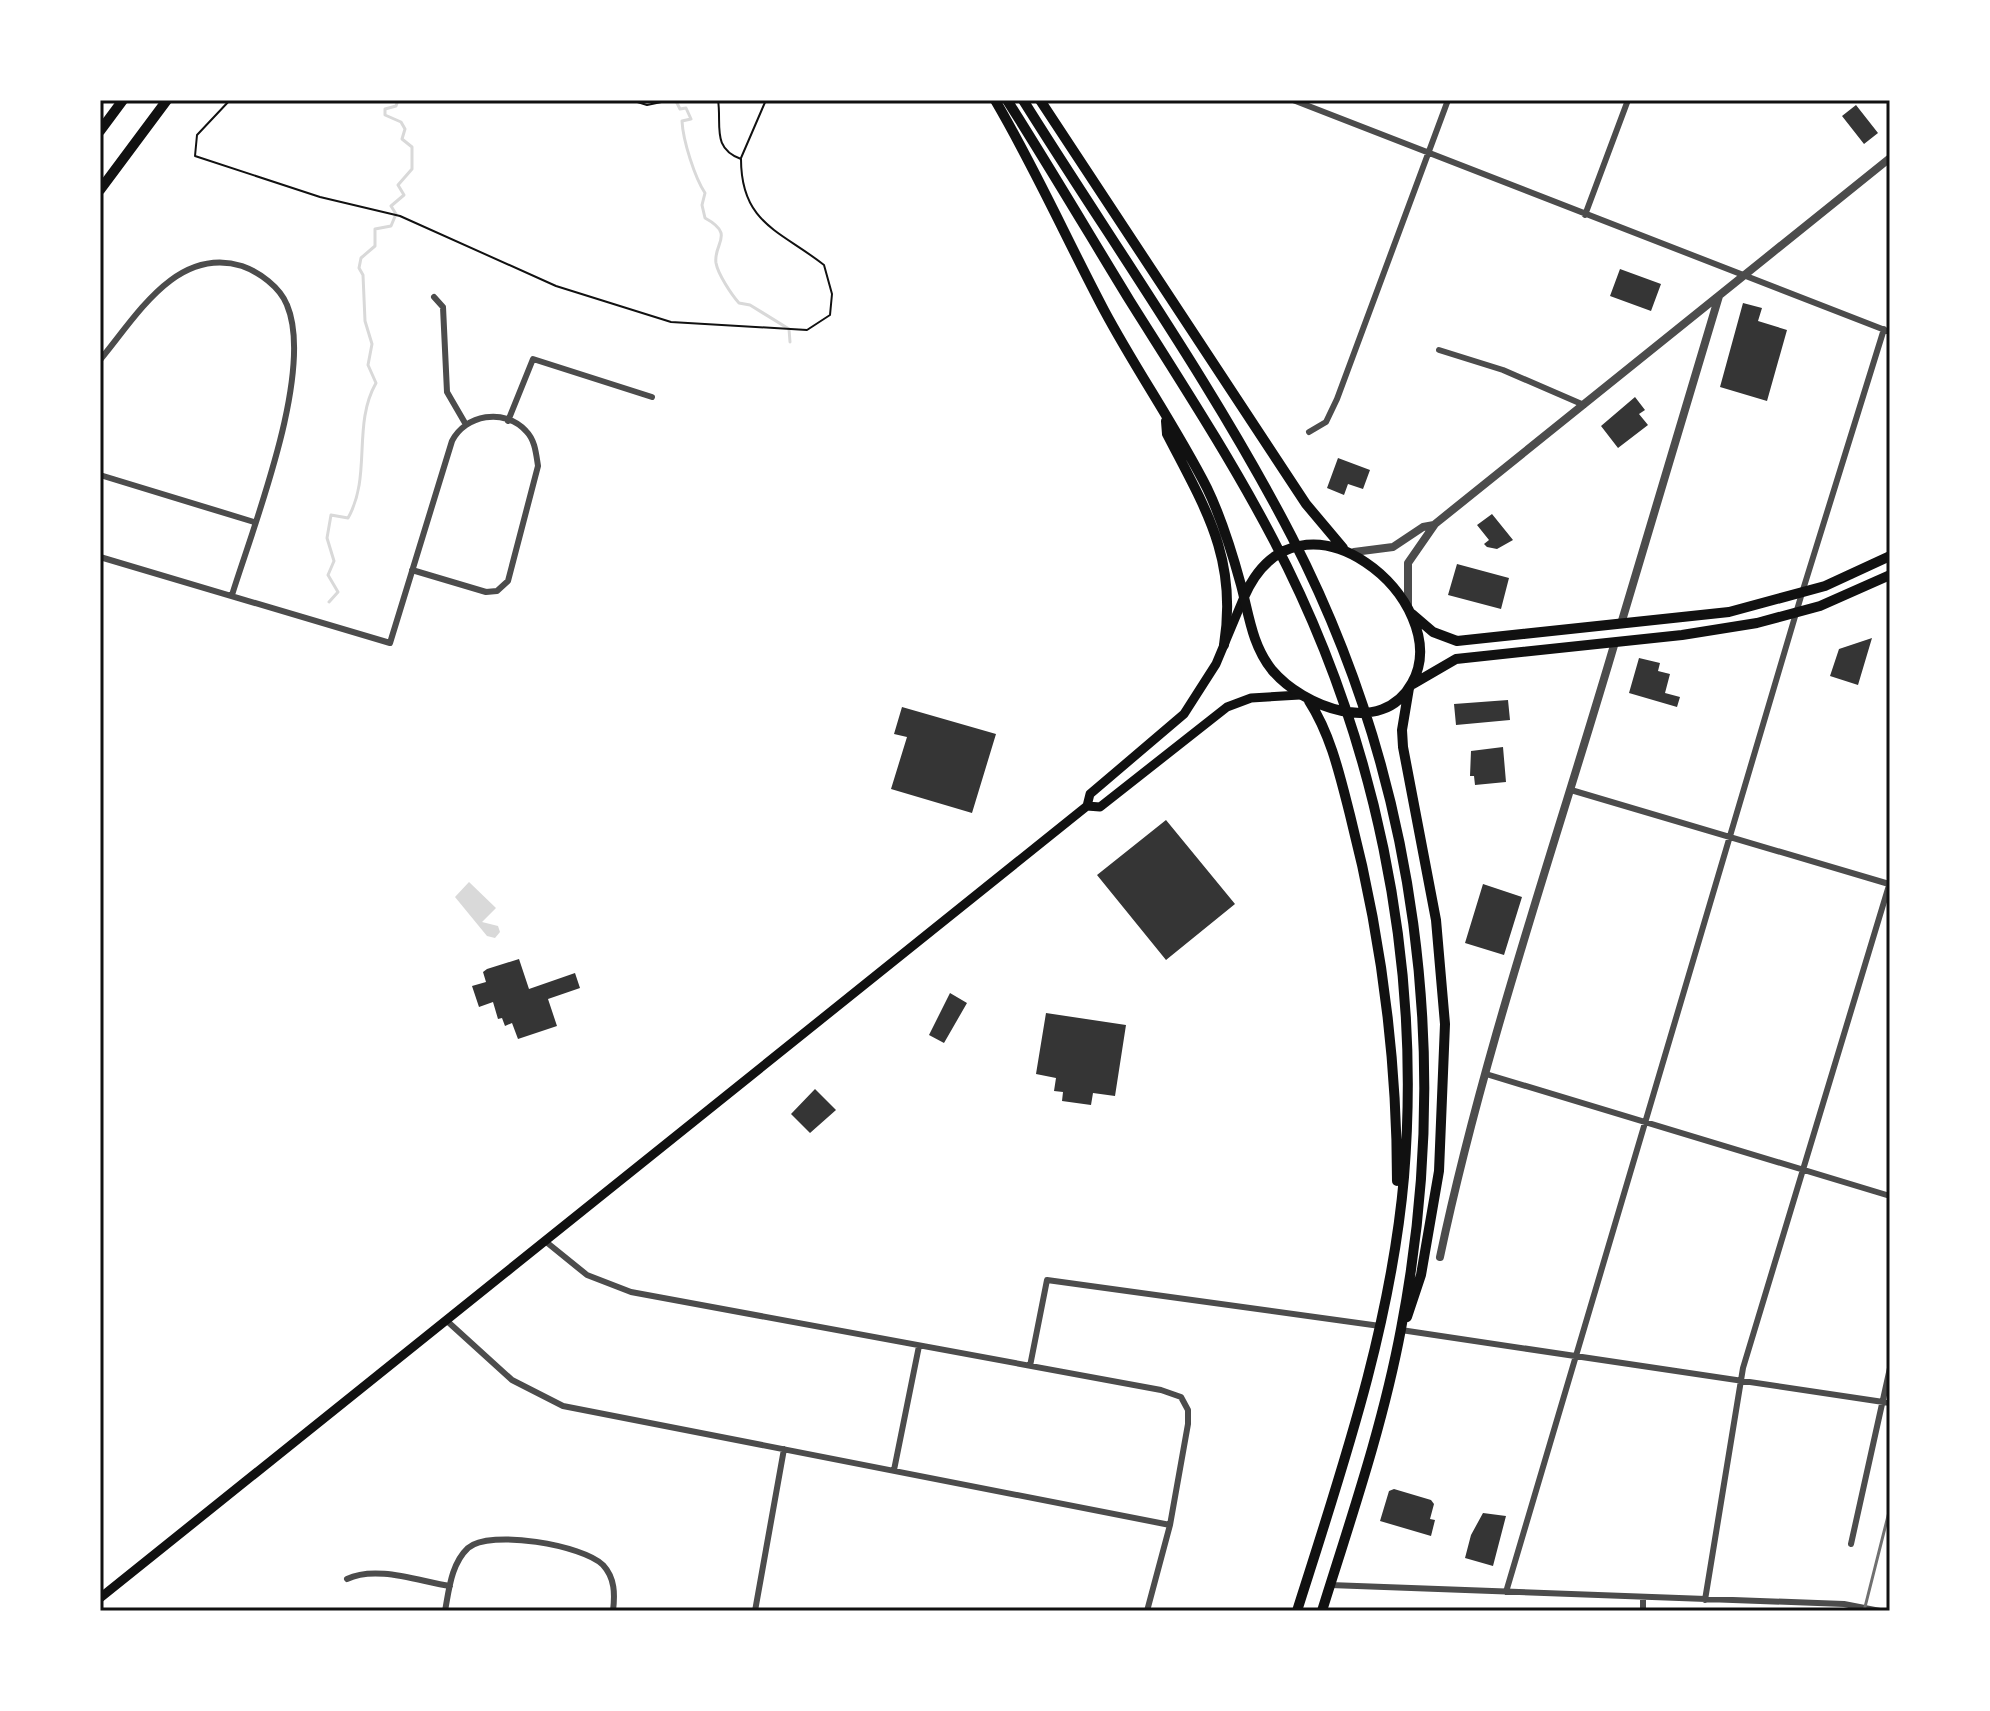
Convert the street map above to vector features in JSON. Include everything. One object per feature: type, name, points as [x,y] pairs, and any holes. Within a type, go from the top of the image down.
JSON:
[{"type":"highway","points":[[100,131],[123,100]]},
{"type":"highway","points":[[100,190],[167,100]]},
{"type":"highway","points":[[995,100],[1106,313],[1207,488],[1227,534],[1261,653],[1280,678],[1304,697],[1336,710],[1362,713],[1384,707],[1410,686],[1456,659],[1722,630],[1796,613],[1890,575]]},
{"type":"highway","points":[[1007,100],[1255,507],[1317,633],[1362,762],[1385,847],[1403,992],[1406,1123],[1396,1239],[1363,1399],[1297,1611]]},
{"type":"highway","points":[[1023,100],[1271,498],[1334,629],[1379,754],[1406,866],[1418,950],[1425,1064],[1426,1122],[1419,1210],[1401,1330],[1370,1454],[1322,1611]]},
{"type":"highway","points":[[1040,100],[1288,479],[1348,550],[1396,590],[1409,610],[1433,632],[1457,641],[1729,612],[1802,593],[1890,556]]},
{"type":"highway","points":[[1165,415],[1167,434],[1211,522],[1227,574],[1229,605],[1224,645]]},
{"type":"highway","points":[[1244,597],[1258,570],[1275,553],[1299,546],[1348,550]]},
{"type":"highway","points":[[1401,1330],[1415,1299],[1434,1208],[1445,1074],[1436,920],[1403,747],[1402,730],[1410,686],[1420,654],[1409,610]]},
{"type":"highway","points":[[1304,697],[1323,726],[1339,775],[1378,938],[1393,1070],[1397,1158],[1396,1239]]},
{"type":"main road","points":[[100,1598],[1087,806],[1090,794],[1184,714],[1202,688],[1244,597]]},
{"type":"main road","points":[[1087,806],[1100,807],[1227,707],[1251,698],[1304,697]]},
{"type":"street","points":[[1293,100],[1887,330],[1802,593],[1506,1592]]},
{"type":"street","points":[[1309,432],[1326,422],[1337,399],[1448,100]]},
{"type":"street","points":[[1585,215],[1628,100]]},
{"type":"street","points":[[1409,610],[1408,563],[1435,524],[1890,158]]},
{"type":"street","points":[[100,360],[155,294],[182,269],[213,262],[231,263],[259,274],[277,290],[290,314],[294,369],[283,427],[232,595]]},
{"type":"street","points":[[1621,624],[1719,295]]},
{"type":"street","points":[[434,297],[443,307],[447,392],[465,423]]},
{"type":"street","points":[[1439,350],[1503,370],[1584,405]]},
{"type":"street","points":[[508,421],[533,359],[652,397]]},
{"type":"street","points":[[100,557],[390,643],[412,570],[452,441],[465,423],[484,416],[508,421],[527,432],[535,447],[538,466],[508,581],[497,591],[486,592],[412,570]]},
{"type":"street","points":[[100,475],[254,522]]},
{"type":"street","points":[[1348,550],[1393,547],[1423,527],[1435,524]]},
{"type":"street","points":[[1440,1257],[1458,1172],[1615,642]]},
{"type":"street","points":[[1571,790],[1890,883],[1740,1378],[1705,1600]]},
{"type":"street","points":[[1486,1074],[1890,1196]]},
{"type":"street","points":[[545,1241],[587,1275],[607,1285],[1172,1392],[1184,1400],[1188,1416],[1170,1525],[1147,1611]]},
{"type":"street","points":[[1030,1366],[1047,1280],[1380,1326]]},
{"type":"street","points":[[447,1321],[512,1380],[563,1406],[1170,1525]]},
{"type":"street","points":[[1401,1330],[1886,1402]]},
{"type":"street","points":[[894,1470],[919,1346]]},
{"type":"street","points":[[1851,1544],[1886,1402],[1890,1368]]},
{"type":"street","points":[[755,1611],[784,1449]]},
{"type":"street","points":[[445,1611],[455,1569],[469,1547],[497,1538],[577,1551],[597,1561],[612,1579],[613,1611]]},
{"type":"street","points":[[347,1579],[359,1573],[375,1573],[450,1586]]},
{"type":"street","points":[[1330,1585],[1844,1604],[1880,1611]]},
{"type":"street","points":[[1643,1597],[1643,1611]]},
{"type":"path","points":[[230,100],[197,135],[195,156],[320,197],[412,221],[456,244],[607,304],[671,322],[807,330],[830,315],[832,294],[824,265],[775,234],[757,216],[746,197],[741,159],[766,100]]},
{"type":"path","points":[[631,100],[647,105],[671,100]]},
{"type":"path","points":[[718,100],[718,136],[723,148],[741,159]]},
{"type":"shaded area","points":[[469,882],[496,908],[482,922],[498,926],[500,932],[495,938],[487,936],[455,897]]},
{"type":"building","points":[[1856,105],[1878,133],[1864,144],[1842,116]]},
{"type":"building","points":[[1620,269],[1661,284],[1651,311],[1610,296]]},
{"type":"building","points":[[1743,303],[1762,308],[1758,321],[1787,330],[1767,401],[1720,387]]},
{"type":"building","points":[[1635,397],[1645,410],[1639,414],[1648,425],[1618,448],[1601,426]]},
{"type":"building","points":[[1338,458],[1370,470],[1363,489],[1348,484],[1344,495],[1327,488]]},
{"type":"building","points":[[1492,514],[1513,540],[1497,549],[1484,544],[1489,540],[1477,525]]},
{"type":"building","points":[[1457,564],[1509,578],[1501,609],[1448,595]]},
{"type":"building","points":[[1872,638],[1858,685],[1830,676],[1839,649]]},
{"type":"building","points":[[1639,658],[1660,663],[1658,671],[1670,674],[1665,693],[1680,697],[1677,707],[1629,693]]},
{"type":"building","points":[[1508,700],[1510,720],[1456,725],[1454,704]]},
{"type":"building","points":[[902,707],[996,734],[972,813],[891,789],[907,737],[894,734]]},
{"type":"building","points":[[1503,747],[1506,782],[1475,785],[1474,776],[1470,776],[1471,751]]},
{"type":"building","points":[[1166,820],[1235,904],[1166,960],[1097,875]]},
{"type":"building","points":[[1483,884],[1522,897],[1504,955],[1465,943]]},
{"type":"building","points":[[519,959],[529,989],[575,973],[580,988],[548,999],[557,1026],[518,1039],[512,1023],[505,1026],[502,1018],[498,1019],[493,1002],[479,1007],[472,986],[486,982],[483,972],[487,969]]},
{"type":"building","points":[[950,993],[967,1003],[944,1043],[929,1035]]},
{"type":"building","points":[[1046,1013],[1126,1025],[1115,1096],[1093,1093],[1091,1105],[1062,1101],[1063,1092],[1054,1091],[1056,1078],[1036,1074]]},
{"type":"building","points":[[815,1089],[836,1110],[810,1133],[791,1114]]},
{"type":"building","points":[[1394,1489],[1431,1500],[1434,1504],[1430,1519],[1435,1520],[1431,1536],[1380,1521],[1389,1491]]},
{"type":"building","points":[[1483,1513],[1506,1516],[1493,1566],[1465,1558],[1471,1535]]},
{"type":"waterway","points":[[329,602],[338,592],[328,575],[334,561],[327,538],[331,515],[348,518],[355,502],[365,416],[376,383],[368,365],[372,344],[365,321],[363,275],[359,268],[361,258],[375,246],[375,229],[391,226],[396,214],[391,206],[404,195],[398,185],[412,169],[412,147],[402,139],[405,129],[401,122],[385,115],[385,109],[396,106],[398,100]]},
{"type":"waterway","points":[[666,100],[676,101],[680,109],[686,108],[691,119],[682,121],[685,139],[705,193],[702,205],[705,218],[721,234],[716,263],[722,278],[739,303],[750,305],[789,329],[790,342]]},
{"type":"railway","points":[[1864,1611],[1890,1508]]}]
